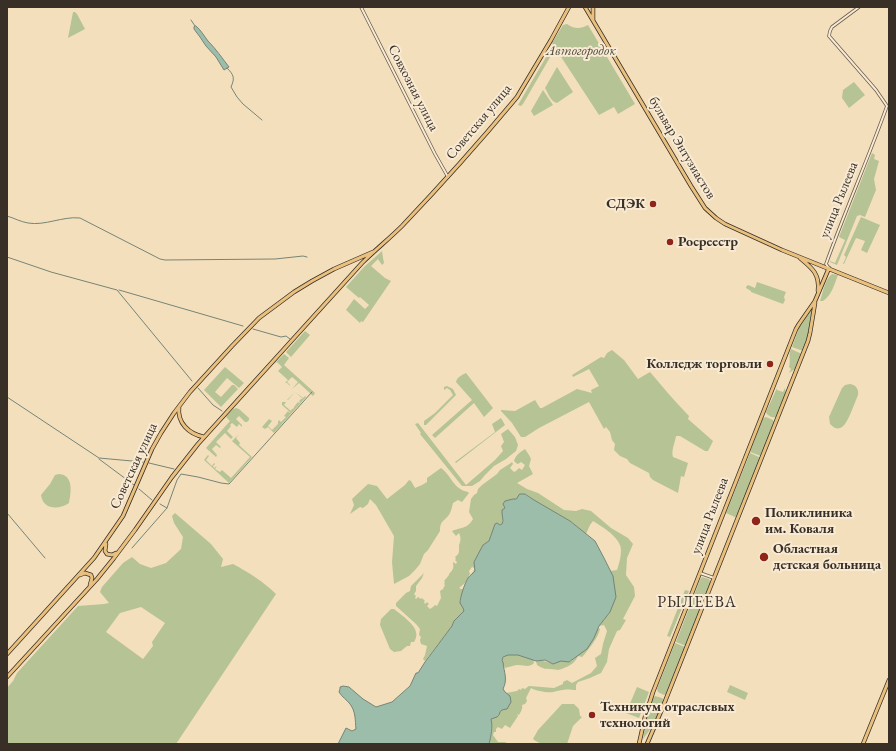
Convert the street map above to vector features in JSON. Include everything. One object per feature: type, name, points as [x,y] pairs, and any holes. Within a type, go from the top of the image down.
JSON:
[{"type":"main road","name":"Советская улица","points":[[7,654],[94,558],[124,516],[155,444],[174,413],[190,392],[244,332],[259,318],[312,281],[334,269],[374,251],[389,238],[448,177],[517,97],[549,44],[568,7]]},
{"type":"main road","name":"бульвар Энтузиастов","points":[[585,7],[705,208],[725,224],[889,293]]},
{"type":"main road","points":[[593,7],[593,22]]},
{"type":"main road","points":[[7,677],[88,588],[119,551],[190,453],[374,251]]},
{"type":"main road","points":[[797,255],[815,271],[818,282],[818,295]]},
{"type":"main road","name":"улица Рылеева","points":[[640,744],[645,717],[653,692],[796,329],[815,301],[829,268]]},
{"type":"main road","name":"улица Рылеева","points":[[647,744],[808,341],[815,301]]},
{"type":"main road","points":[[180,405],[179,412],[181,422],[193,434],[204,438]]},
{"type":"main road","points":[[107,540],[105,551],[107,554],[112,555],[119,551]]},
{"type":"main road","points":[[78,576],[85,573],[91,575],[92,582],[88,588]]},
{"type":"main road","points":[[863,744],[889,680]]},
{"type":"street","name":"Совхозная улица","points":[[361,7],[448,177]]},
{"type":"street","name":"улица Рылеева","points":[[829,268],[826,264],[887,106],[879,94],[830,36],[832,27],[859,7]]},
{"type":"street","points":[[700,573],[714,578]]},
{"type":"green space","points":[[73,12],[77,14],[85,29],[68,38]]},
{"type":"green space","name":"Автогородок","points":[[567,24],[577,28],[588,25],[635,104],[618,114],[614,107],[599,115],[552,43],[563,25]]},
{"type":"green space","points":[[549,52],[551,55],[549,59],[523,104],[521,106],[518,105]]},
{"type":"green space","points":[[557,67],[573,92],[557,103],[551,99],[545,88]]},
{"type":"green space","points":[[854,82],[865,95],[849,108],[842,98],[843,90]]},
{"type":"green space","points":[[543,90],[553,105],[534,116],[531,111]]},
{"type":"green space","points":[[872,153],[875,155],[874,159],[879,161],[874,179],[876,190],[865,217],[860,215],[857,216],[837,265],[830,261],[835,263],[845,240],[839,237]]},
{"type":"green space","points":[[861,217],[880,225],[867,253],[861,250],[865,241],[856,238],[843,264],[846,257],[844,255]]},
{"type":"green space","points":[[382,251],[384,263],[382,265],[378,259],[371,266],[391,281],[363,322],[361,321],[360,323],[346,310],[354,299],[365,309],[369,305],[346,287],[364,267]]},
{"type":"green space","points":[[832,274],[838,275],[832,290],[826,299],[820,301],[826,282]]},
{"type":"green space","points":[[757,282],[786,292],[783,304],[751,292],[746,288],[748,285],[755,288]]},
{"type":"green space","points":[[814,306],[809,334],[803,351],[792,347],[799,328]]},
{"type":"green space","points":[[305,331],[310,335],[291,357],[286,352]]},
{"type":"green space","points":[[791,349],[802,354],[795,369],[789,373],[791,369],[789,367]]},
{"type":"green space","points":[[612,350],[624,360],[638,379],[650,372],[689,416],[688,419],[713,441],[708,451],[705,451],[680,436],[676,436],[673,457],[688,463],[684,477],[681,476],[678,493],[653,480],[649,473],[630,463],[627,459],[620,456],[614,450],[615,444],[612,440],[610,432],[606,427],[604,429],[589,402],[525,437],[521,437],[512,423],[501,411],[515,411],[535,400],[540,408],[542,408],[577,389],[592,393],[591,390],[599,386],[589,369],[573,377],[572,375],[601,357],[604,358],[607,353]]},
{"type":"green space","points":[[284,354],[289,358],[284,365],[315,393],[313,396],[299,383],[292,389],[298,382],[292,377],[287,382],[290,385],[289,386],[285,383],[288,380],[278,371],[282,367],[277,362],[274,364]]},
{"type":"green space","points":[[225,367],[244,383],[239,388],[227,378],[215,392],[221,397],[232,385],[238,389],[221,407],[204,390]]},
{"type":"green space","points":[[466,373],[493,408],[484,417],[474,403],[435,438],[432,435],[472,400],[456,382],[461,375]]},
{"type":"green space","points":[[850,384],[857,388],[858,395],[849,418],[844,425],[838,429],[834,428],[830,424],[829,417],[842,388],[845,385]]},
{"type":"green space","points":[[447,386],[453,389],[456,395],[426,425],[424,425],[424,421],[435,413],[453,395],[447,388],[444,390],[444,387]]},
{"type":"green space","points":[[777,388],[777,390],[783,392],[785,388],[786,394],[776,417],[773,417],[769,416],[766,412]]},
{"type":"green space","points":[[295,392],[303,398],[305,396],[306,397],[274,433],[268,427],[265,429],[262,427],[269,419],[272,421],[268,426],[272,430],[278,424],[279,420],[281,422],[286,417],[284,416],[288,411],[290,413],[290,412],[282,405],[282,402],[286,402],[284,405],[291,411],[301,399],[303,399]]},
{"type":"green space","points":[[236,408],[249,418],[249,420],[245,422],[239,416],[236,419],[242,427],[239,424],[237,427],[232,423],[230,425],[231,426],[227,431],[233,437],[231,439],[225,433],[216,442],[221,447],[220,448],[216,445],[212,449],[217,455],[216,457],[206,448],[230,421],[226,416]]},
{"type":"green space","points":[[766,417],[774,422],[761,456],[750,452],[763,418]]},
{"type":"green space","points":[[501,418],[505,425],[456,463],[455,462],[495,432],[492,424]]},
{"type":"green space","points":[[418,423],[466,485],[495,460],[503,451],[501,446],[504,442],[501,434],[508,429],[515,437],[518,445],[516,451],[494,466],[480,481],[472,486],[462,486],[420,434],[421,433],[415,424]]},
{"type":"green space","points":[[239,434],[236,438],[240,443],[239,445],[252,457],[229,483],[204,460],[208,455],[209,456],[206,460],[212,466],[214,463],[215,464],[213,466],[214,468],[217,466],[215,469],[220,472],[222,470],[231,478],[250,457],[232,441]]},
{"type":"green space","points":[[525,449],[531,459],[529,466],[533,474],[517,483],[538,493],[564,510],[576,511],[582,509],[591,511],[611,528],[628,538],[633,544],[627,558],[626,575],[634,587],[635,596],[623,619],[626,620],[620,630],[617,631],[609,649],[607,662],[601,673],[578,682],[576,685],[576,690],[548,692],[531,688],[526,698],[527,701],[522,705],[519,715],[517,714],[518,716],[510,728],[505,725],[502,729],[498,727],[496,732],[494,732],[493,735],[498,742],[505,742],[508,744],[489,744],[492,729],[491,719],[503,709],[510,697],[506,693],[517,691],[519,689],[521,690],[522,688],[525,689],[529,686],[554,688],[563,684],[563,682],[567,680],[572,683],[591,673],[597,666],[595,658],[601,654],[607,631],[604,625],[599,626],[610,612],[613,576],[610,571],[617,570],[620,558],[621,550],[618,541],[611,533],[593,521],[586,534],[570,521],[526,494],[515,499],[505,501],[503,504],[505,508],[503,512],[502,524],[495,524],[489,541],[483,545],[474,563],[478,567],[476,571],[470,576],[474,570],[472,567],[465,583],[459,588],[464,589],[460,600],[464,611],[454,621],[452,626],[425,661],[423,659],[427,646],[421,644],[421,637],[419,635],[420,629],[396,606],[396,603],[410,591],[411,586],[424,573],[416,586],[416,591],[414,594],[416,596],[415,598],[422,598],[425,601],[425,604],[427,602],[429,604],[427,606],[430,609],[435,605],[437,606],[441,598],[440,591],[445,585],[444,581],[453,569],[453,562],[456,564],[457,562],[455,557],[459,552],[459,533],[456,536],[452,531],[466,526],[473,519],[469,512],[471,499],[482,485],[512,462],[513,464],[510,468],[514,472],[519,468],[522,470],[525,465],[521,462],[518,464],[514,461],[515,457]]},
{"type":"green space","points":[[750,453],[761,458],[737,518],[726,513]]},
{"type":"green space","points":[[441,468],[459,488],[469,493],[462,502],[458,500],[453,503],[450,513],[441,523],[440,531],[424,554],[420,564],[409,576],[394,584],[392,562],[394,536],[376,505],[370,499],[368,504],[363,508],[360,507],[350,514],[354,505],[352,499],[368,484],[377,486],[387,499],[409,480],[415,488],[427,482],[427,478]]},
{"type":"green space","points":[[55,475],[64,475],[67,478],[71,490],[69,503],[56,508],[45,504],[41,495]]},
{"type":"green space","points":[[175,513],[211,544],[223,559],[221,567],[233,564],[256,578],[276,594],[176,744],[7,744],[7,688],[17,673],[78,606],[109,603],[100,592],[102,587],[123,563],[132,557],[140,564],[151,568],[166,563],[181,549],[183,537],[174,523],[172,516]],"holes":[[[141,607],[165,623],[152,642],[153,646],[143,659],[106,632],[120,613]]]},
{"type":"green space","points":[[702,577],[709,579],[711,583],[686,646],[676,642]]},
{"type":"green space","points":[[685,590],[689,591],[670,637],[667,636]]},
{"type":"green space","points":[[391,609],[394,609],[403,616],[413,626],[416,633],[414,642],[411,642],[410,646],[407,646],[401,651],[394,652],[390,649],[380,625],[381,619]]},
{"type":"green space","points":[[596,627],[600,629],[594,642],[582,657],[578,656],[570,665],[558,670],[545,669],[537,665],[536,661],[543,661],[553,664],[561,661],[570,662],[573,660]]},
{"type":"green space","points":[[675,643],[685,647],[666,694],[664,695],[658,692],[657,689]]},
{"type":"green space","points":[[508,654],[516,654],[533,659],[534,663],[529,666],[516,665],[505,668],[502,660]]},
{"type":"green space","points":[[730,685],[748,693],[745,700],[727,692]]},
{"type":"green space","points":[[637,687],[649,692],[639,718],[626,713]]},
{"type":"green space","points":[[655,696],[662,698],[664,701],[652,727],[643,739],[647,716]]},
{"type":"green space","points":[[562,704],[574,704],[579,709],[580,716],[582,717],[573,726],[567,744],[553,745],[537,742],[533,739],[538,730]]},
{"type":"shaded area","points":[[196,26],[229,67],[224,70],[216,57],[194,29]]},
{"type":"shaded area","points":[[520,494],[525,494],[570,521],[595,541],[613,576],[616,597],[610,612],[599,626],[587,649],[569,662],[561,661],[553,664],[545,660],[536,661],[518,655],[508,655],[503,657],[502,661],[505,679],[503,689],[510,696],[511,702],[507,709],[502,710],[497,717],[491,719],[492,728],[489,744],[338,744],[346,728],[352,731],[356,729],[353,710],[350,704],[339,692],[340,687],[349,687],[363,699],[376,707],[392,702],[410,686],[416,673],[418,673],[452,626],[454,621],[464,611],[460,603],[464,587],[468,578],[475,571],[474,562],[483,545],[489,541],[495,524],[502,524],[502,510],[505,508],[503,504],[505,501],[516,499]]},
{"type":"waterway","points":[[191,20],[195,26]]},
{"type":"waterway","points":[[227,68],[233,77],[231,87],[237,97],[262,120]]},
{"type":"waterway","points":[[7,216],[34,224],[67,218],[80,218],[160,259],[165,260],[275,259],[303,256],[307,257]]},
{"type":"waterway","points":[[7,257],[51,272],[117,290],[192,381]]},
{"type":"waterway","points":[[119,290],[243,326]]},
{"type":"waterway","points":[[253,329],[281,337],[286,336],[290,339]]},
{"type":"waterway","points":[[198,388],[213,405],[222,411]]},
{"type":"waterway","points":[[167,508],[177,480],[181,474],[229,484],[312,392]]},
{"type":"waterway","points":[[7,397],[99,458],[143,462]]},
{"type":"waterway","points":[[99,459],[134,485]]},
{"type":"waterway","points":[[149,463],[174,469]]},
{"type":"waterway","points":[[139,489],[152,500]]},
{"type":"waterway","points":[[132,548],[167,508],[160,504]]},
{"type":"waterway","points":[[7,513],[45,558]]},
{"type":"place","name":"СДЭК","points":[[653,204]]},
{"type":"place","name":"Росреестр","points":[[670,242]]},
{"type":"place","name":"Колледж торговли","points":[[770,364]]},
{"type":"place","name":"Поликлиника им. Коваля","points":[[756,521]]},
{"type":"place","name":"Областная детская больница","points":[[764,557]]},
{"type":"place","name":"Техникум отраслевых технологий","points":[[592,715]]},
{"type":"district","name":"РЫЛЕЕВА","points":[[697,603]]}]
